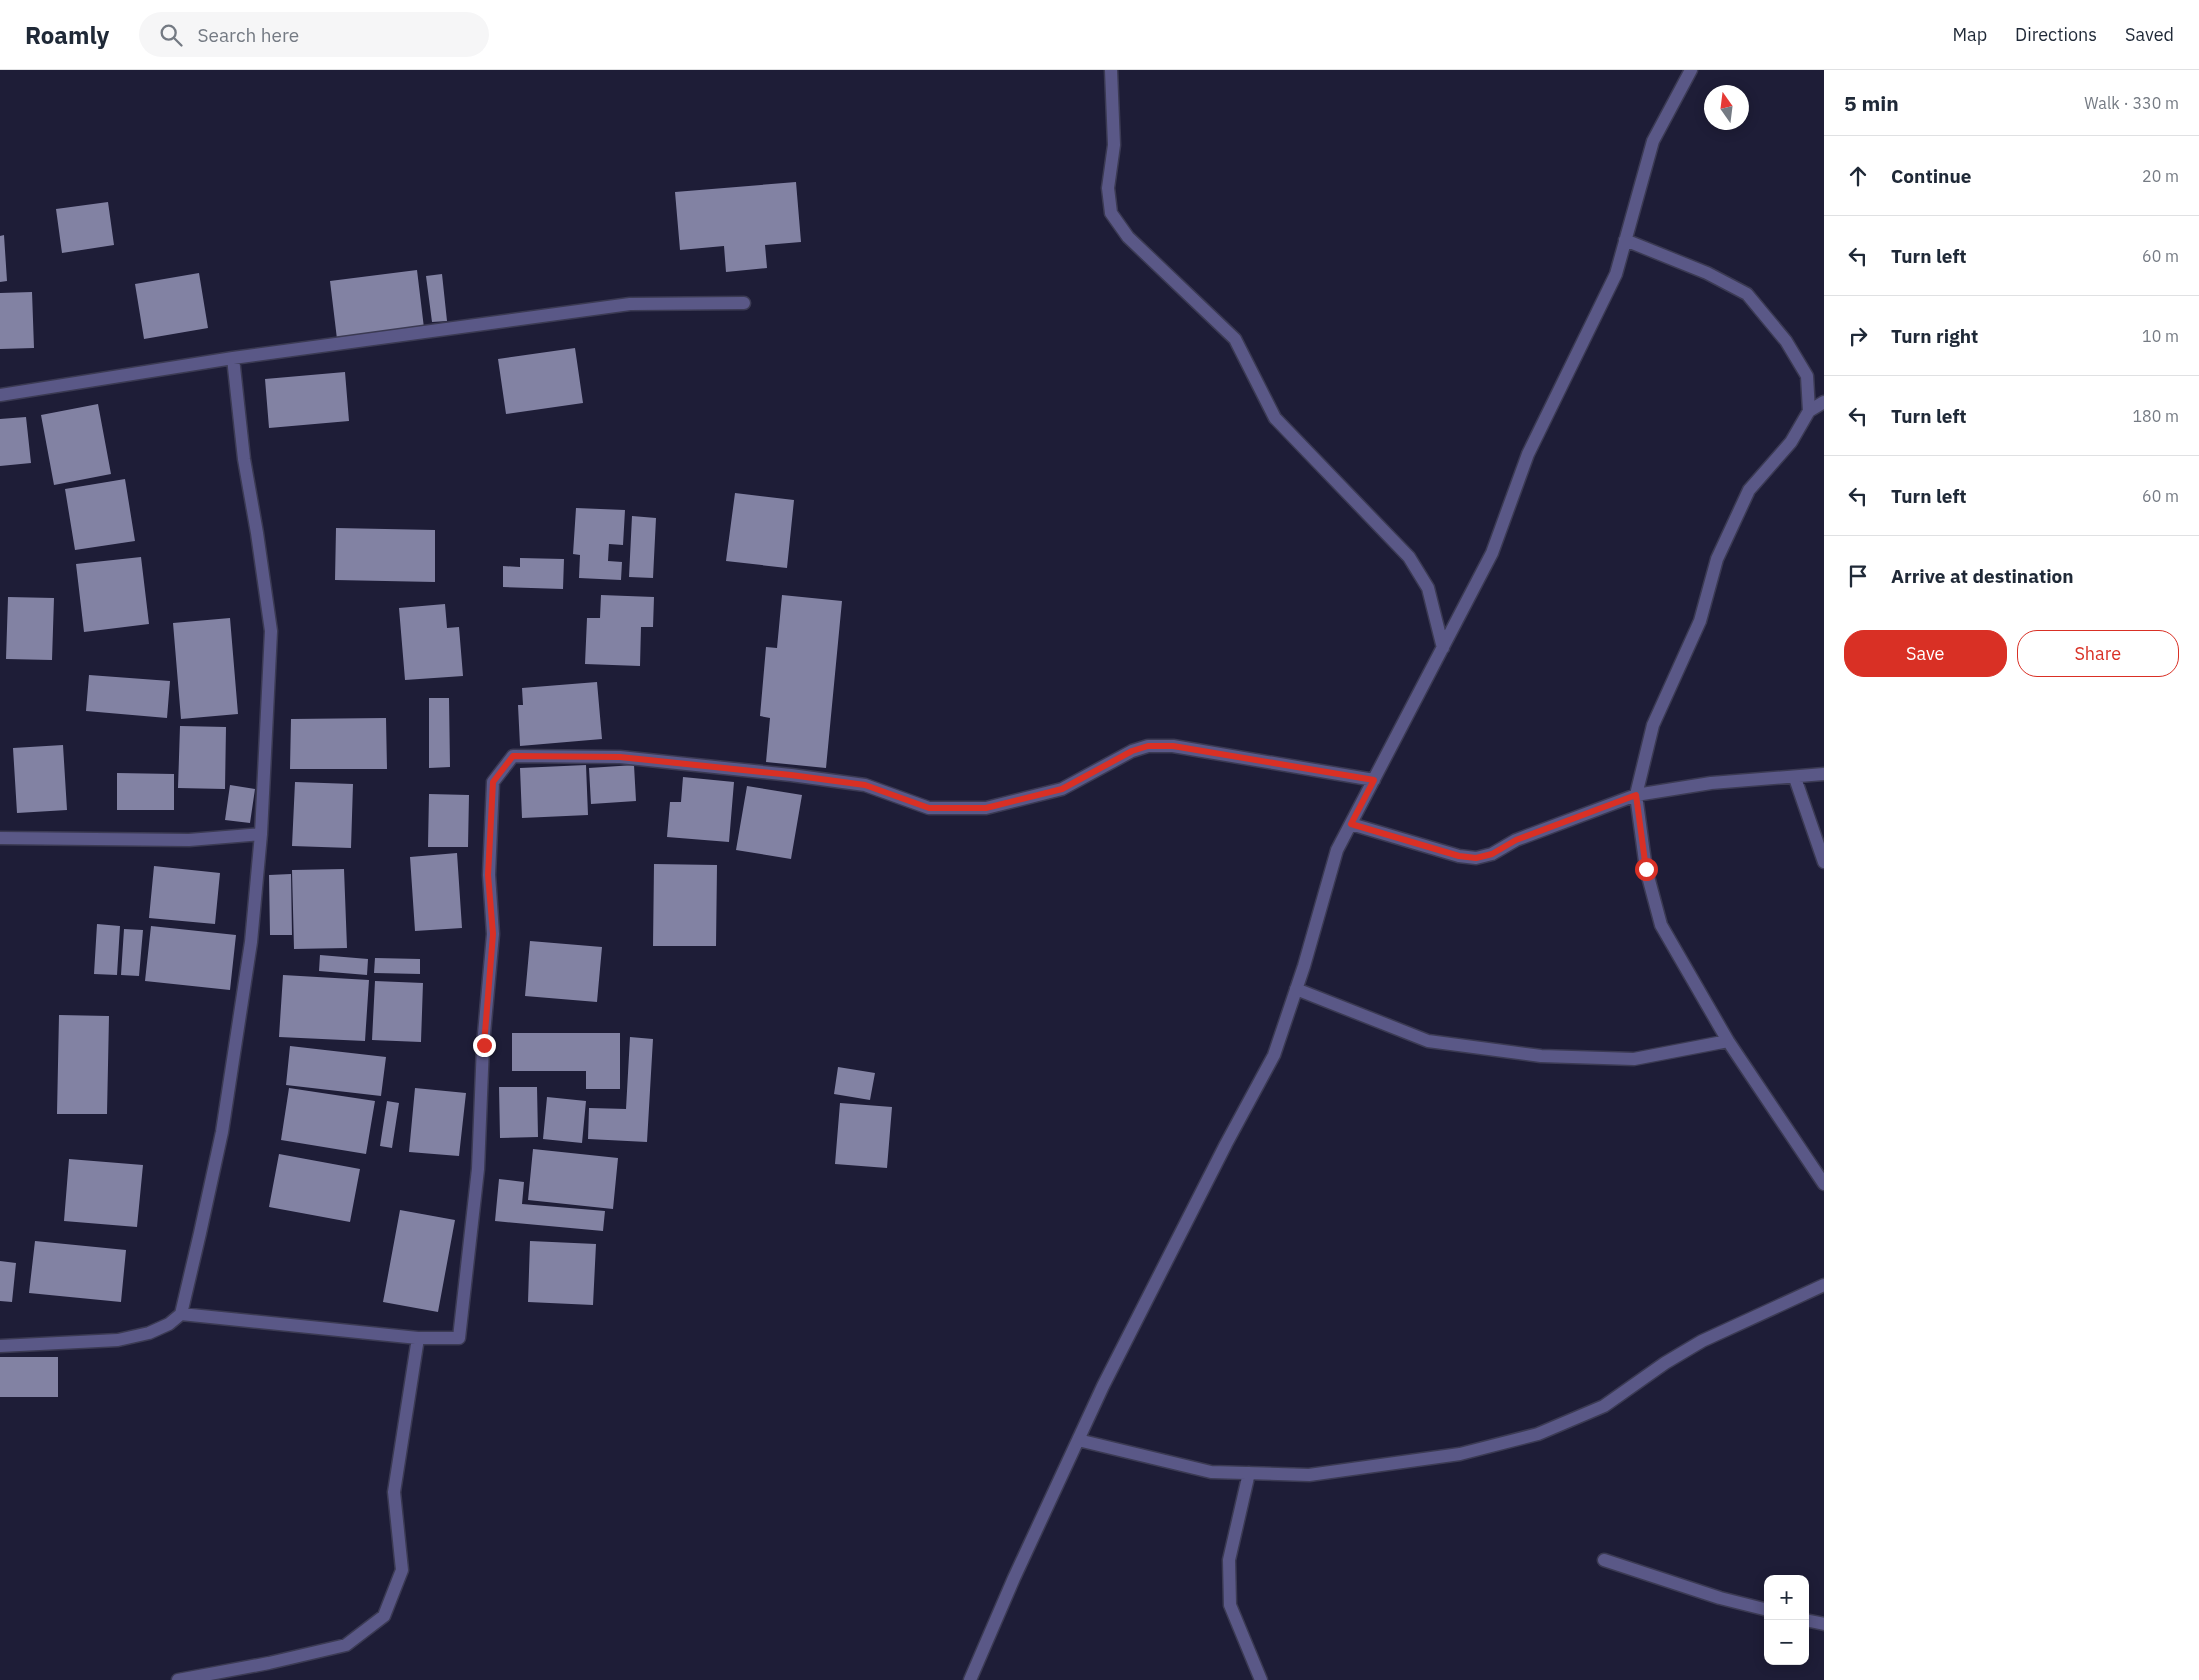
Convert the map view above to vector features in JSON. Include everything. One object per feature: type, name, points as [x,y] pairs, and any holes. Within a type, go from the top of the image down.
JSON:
[{"type":"street","points":[[1112,70],[1114,145],[1108,188],[1111,214],[1128,236],[1235,339],[1275,418],[1409,557],[1428,588],[1443,648]]},
{"type":"street","points":[[970,1680],[1014,1578],[1078,1440],[1226,1144],[1274,1055],[1304,966],[1337,850],[1492,553],[1528,454],[1616,274],[1653,141],[1690,70]]},
{"type":"street","points":[[1625,240],[1707,272],[1747,294],[1786,341],[1807,376],[1809,411]]},
{"type":"street","points":[[0,394],[234,358],[630,304],[744,303]]},
{"type":"street","points":[[0,1346],[118,1340],[149,1333],[169,1324],[181,1314],[222,1132],[251,942],[262,834],[270,631],[257,533],[244,459],[234,358]]},
{"type":"street","points":[[1824,402],[1809,411],[1791,442],[1748,490],[1721,551],[1700,621],[1653,725],[1636,795],[1646,869],[1661,925],[1728,1041],[1824,1184]]},
{"type":"street","points":[[181,1314],[418,1338],[458,1338],[478,1169],[484,1045],[493,934],[488,875],[493,782],[513,756],[620,757],[791,775],[865,785],[929,808],[986,808],[1062,789],[1132,751],[1148,746],[1173,746],[1374,780]]},
{"type":"street","points":[[1351,824],[1459,856],[1476,858],[1492,854],[1516,840],[1636,795],[1711,783],[1795,778],[1824,774]]},
{"type":"street","points":[[1795,778],[1824,862]]},
{"type":"street","points":[[0,838],[189,840],[262,834]]},
{"type":"street","points":[[1296,989],[1428,1041],[1541,1056],[1634,1059],[1728,1041]]},
{"type":"street","points":[[1078,1440],[1212,1472],[1308,1475],[1460,1454],[1538,1434],[1604,1406],[1702,1341],[1824,1286]]},
{"type":"street","points":[[178,1680],[269,1663],[346,1645],[384,1616],[402,1570],[394,1492],[418,1338]]},
{"type":"street","points":[[1249,1473],[1229,1560],[1230,1606],[1261,1680]]},
{"type":"street","points":[[1604,1560],[1720,1598],[1764,1609]]},
{"type":"street","points":[[1809,1621],[1824,1624]]},
{"type":"building","points":[[796,182],[801,242],[765,245],[767,268],[726,272],[724,246],[680,250],[675,192]]},
{"type":"building","points":[[108,202],[114,245],[62,253],[56,209]]},
{"type":"building","points":[[4,235],[7,281],[0,282],[0,236]]},
{"type":"building","points":[[417,270],[424,328],[337,339],[330,281]]},
{"type":"building","points":[[199,273],[208,328],[144,339],[135,284]]},
{"type":"building","points":[[442,274],[447,321],[432,322],[426,276]]},
{"type":"building","points":[[32,292],[34,348],[0,349],[0,293]]},
{"type":"building","points":[[575,348],[583,403],[506,414],[498,359]]},
{"type":"building","points":[[345,372],[349,421],[269,428],[265,379]]},
{"type":"building","points":[[98,404],[111,474],[54,485],[41,415]]},
{"type":"building","points":[[26,417],[31,463],[0,466],[0,419]]},
{"type":"building","points":[[125,479],[135,541],[75,550],[65,489]]},
{"type":"building","points":[[735,493],[794,500],[787,568],[726,561]]},
{"type":"building","points":[[576,508],[625,510],[623,545],[609,544],[608,561],[622,562],[621,580],[579,578],[580,555],[573,554]]},
{"type":"building","points":[[632,516],[656,518],[653,578],[629,577]]},
{"type":"building","points":[[336,528],[435,530],[435,582],[335,580]]},
{"type":"building","points":[[141,557],[149,624],[84,632],[76,564]]},
{"type":"building","points":[[520,558],[564,559],[563,589],[503,587],[503,566],[520,567]]},
{"type":"building","points":[[601,595],[654,597],[653,627],[641,627],[640,666],[585,664],[587,618],[600,618]]},
{"type":"building","points":[[782,595],[842,601],[826,768],[766,762],[770,718],[760,716],[766,647],[777,648]]},
{"type":"building","points":[[8,597],[54,598],[52,660],[6,659]]},
{"type":"building","points":[[445,604],[447,628],[459,627],[463,676],[405,680],[399,608]]},
{"type":"building","points":[[230,618],[238,714],[181,719],[173,623]]},
{"type":"building","points":[[89,675],[170,681],[167,718],[86,711]]},
{"type":"building","points":[[597,682],[602,739],[520,746],[518,705],[523,705],[522,688]]},
{"type":"building","points":[[429,698],[449,698],[450,767],[429,768]]},
{"type":"building","points":[[386,718],[387,769],[290,769],[291,719]]},
{"type":"building","points":[[180,726],[226,727],[225,789],[178,788]]},
{"type":"building","points":[[63,745],[67,810],[17,813],[13,748]]},
{"type":"building","points":[[586,765],[588,815],[522,818],[520,768]]},
{"type":"building","points":[[634,765],[636,801],[591,804],[589,768]]},
{"type":"building","points":[[117,773],[174,774],[174,810],[117,810]]},
{"type":"building","points":[[683,777],[734,782],[729,842],[667,837],[670,802],[681,802]]},
{"type":"building","points":[[295,782],[353,784],[351,848],[292,846]]},
{"type":"building","points":[[230,785],[255,789],[250,823],[225,820]]},
{"type":"building","points":[[747,786],[802,795],[791,859],[736,850]]},
{"type":"building","points":[[429,794],[469,795],[468,847],[428,847]]},
{"type":"building","points":[[457,853],[462,928],[415,931],[410,857]]},
{"type":"building","points":[[654,864],[717,865],[716,946],[653,946]]},
{"type":"building","points":[[154,866],[220,873],[215,924],[149,918]]},
{"type":"building","points":[[344,869],[347,948],[294,949],[292,870]]},
{"type":"building","points":[[291,874],[292,935],[270,935],[269,875]]},
{"type":"building","points":[[97,924],[120,926],[117,975],[94,974]]},
{"type":"building","points":[[151,926],[236,935],[230,990],[145,981]]},
{"type":"building","points":[[124,929],[143,930],[139,976],[121,975]]},
{"type":"building","points":[[530,941],[602,947],[597,1002],[525,996]]},
{"type":"building","points":[[320,955],[368,959],[367,975],[319,971]]},
{"type":"building","points":[[375,958],[420,959],[420,974],[374,973]]},
{"type":"building","points":[[283,975],[369,980],[365,1041],[279,1037]]},
{"type":"building","points":[[375,981],[423,983],[421,1042],[372,1040]]},
{"type":"building","points":[[59,1015],[109,1016],[107,1114],[57,1114]]},
{"type":"building","points":[[512,1033],[620,1033],[620,1089],[586,1089],[586,1071],[512,1071]]},
{"type":"building","points":[[630,1037],[653,1039],[647,1142],[588,1139],[589,1108],[626,1109]]},
{"type":"building","points":[[290,1046],[386,1057],[381,1096],[286,1085]]},
{"type":"building","points":[[838,1067],[875,1073],[870,1100],[834,1094]]},
{"type":"building","points":[[499,1087],[537,1087],[538,1137],[500,1138]]},
{"type":"building","points":[[289,1088],[375,1101],[366,1154],[281,1140]]},
{"type":"building","points":[[415,1088],[466,1093],[459,1156],[409,1152]]},
{"type":"building","points":[[547,1097],[586,1101],[582,1143],[543,1139]]},
{"type":"building","points":[[387,1101],[399,1103],[392,1148],[380,1146]]},
{"type":"building","points":[[840,1103],[892,1107],[887,1168],[835,1164]]},
{"type":"building","points":[[533,1149],[618,1158],[613,1209],[528,1200]]},
{"type":"building","points":[[279,1154],[360,1169],[350,1222],[269,1207]]},
{"type":"building","points":[[69,1159],[143,1165],[137,1227],[64,1221]]},
{"type":"building","points":[[499,1179],[524,1182],[522,1204],[605,1211],[603,1231],[495,1221]]},
{"type":"building","points":[[400,1210],[455,1220],[438,1312],[383,1302]]},
{"type":"building","points":[[35,1241],[126,1250],[121,1302],[29,1293]]},
{"type":"building","points":[[530,1241],[596,1244],[593,1305],[528,1302]]},
{"type":"building","points":[[0,1261],[16,1263],[12,1302],[0,1301]]},
{"type":"building","points":[[0,1357],[58,1357],[58,1397],[0,1397]]},
{"type":"route","points":[[484,1045],[493,934],[488,875],[493,782],[513,756],[620,757],[791,775],[865,785],[929,808],[986,808],[1062,789],[1132,751],[1148,746],[1173,746],[1374,780],[1351,824],[1459,856],[1476,858],[1492,854],[1516,840],[1636,795],[1646,869]]}]
